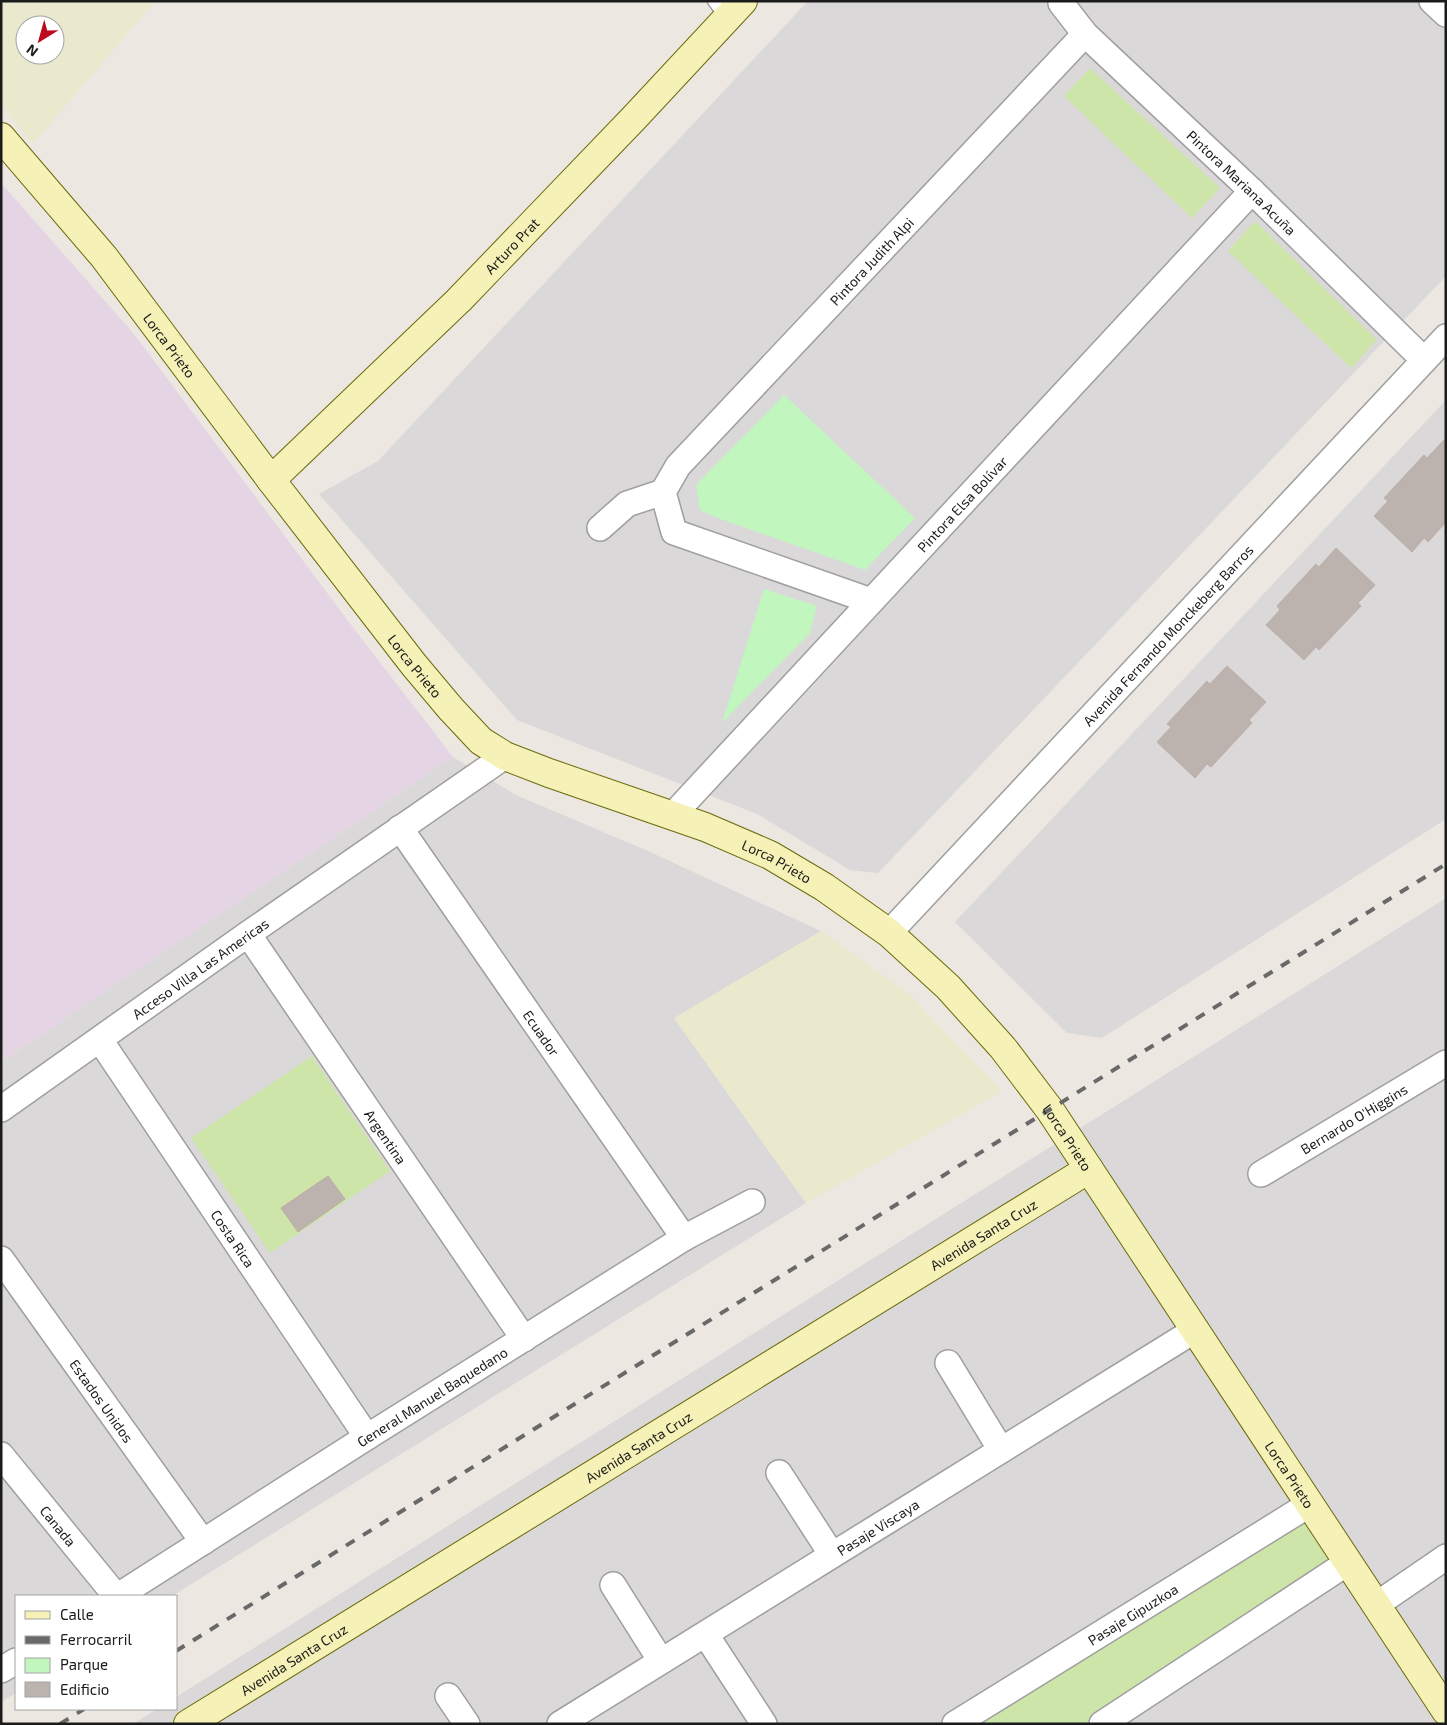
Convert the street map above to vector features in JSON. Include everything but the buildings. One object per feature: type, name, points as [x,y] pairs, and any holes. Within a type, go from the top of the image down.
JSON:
[{"type":"main road","name":"Arturo Prat","points":[[271,480],[459,300],[634,118],[728,7]]},
{"type":"main road","name":"Lorca Prieto","points":[[1,137],[104,257],[271,480],[414,665],[481,741],[505,756],[705,827],[770,855],[824,887],[889,932],[948,987],[1003,1048],[1050,1110],[1446,1712]]},
{"type":"main road","name":"Avenida Santa Cruz","points":[[188,1724],[1089,1169]]},
{"type":"street","points":[[1432,1],[1446,14]]},
{"type":"street","name":"Pintora Mariana Acuña","points":[[1061,3],[1086,34],[1252,191],[1424,360]]},
{"type":"street","name":"Pintora Judith Alpi","points":[[664,492],[678,466],[1086,34]]},
{"type":"street","name":"Pintora Elsa Bolívar","points":[[672,816],[1252,191]]},
{"type":"street","name":"Avenida Fernando Monckeberg Barros","points":[[889,932],[1446,337]]},
{"type":"street","points":[[600,528],[627,504],[664,492],[674,532],[871,601]]},
{"type":"street","name":"Acceso Villa Las Americas","points":[[1,1109],[248,934],[505,756]]},
{"type":"street","name":"Ecuador","points":[[400,828],[684,1238]]},
{"type":"street","name":"Argentina","points":[[248,934],[524,1339]]},
{"type":"street","name":"Costa Rica","points":[[100,1040],[367,1437]]},
{"type":"street","name":"Bernardo O'Higgins","points":[[1261,1174],[1446,1064]]},
{"type":"street","name":"General Manuel Baquedano","points":[[119,1595],[684,1238],[752,1202]]},
{"type":"street","name":"Estados Unidos","points":[[1,1259],[204,1542]]},
{"type":"street","name":"Pasaje Viscaya","points":[[560,1724],[1195,1330]]},
{"type":"street","points":[[948,1363],[1001,1450]]},
{"type":"street","name":"Canada","points":[[1,1455],[116,1595]]},
{"type":"street","points":[[779,1473],[832,1555]]},
{"type":"street","name":"Pasaje Gipuzkoa","points":[[955,1724],[1310,1504]]},
{"type":"street","points":[[1376,1605],[1446,1557]]},
{"type":"street","points":[[1102,1724],[1347,1563]]},
{"type":"street","points":[[613,1585],[661,1662]]},
{"type":"street","points":[[706,1634],[764,1724]]},
{"type":"street","points":[[1,1670],[15,1662]]},
{"type":"street","points":[[448,1696],[466,1724]]},
{"type":"shaded area","points":[[1,1],[155,1],[33,144],[1,105]]},
{"type":"shaded area","points":[[808,1],[1446,1],[1446,276],[878,873],[850,870],[757,814],[517,720],[319,494],[378,461]]},
{"type":"shaded area","points":[[1,183],[134,334],[348,621],[453,757],[1,1062]]},
{"type":"shaded area","points":[[1446,400],[1446,819],[1102,1038],[1067,1033],[955,922]]},
{"type":"shaded area","points":[[453,757],[516,795],[648,851],[821,931],[675,1019],[806,1203],[174,1595],[15,1595],[15,1694],[1,1702],[1,1062]]},
{"type":"shaded area","points":[[1446,898],[1446,1724],[133,1724],[155,1710],[178,1710],[178,1696]]},
{"type":"shaded area","points":[[821,931],[908,993],[1002,1091],[806,1203],[674,1018]]},
{"type":"green space","points":[[1090,68],[1220,188],[1192,218],[1064,96]]},
{"type":"green space","points":[[1255,221],[1377,340],[1351,368],[1228,251]]},
{"type":"green space","points":[[784,395],[915,518],[865,570],[700,510],[696,485]]},
{"type":"green space","points":[[764,589],[817,606],[810,633],[722,723]]},
{"type":"green space","points":[[312,1056],[390,1171],[270,1253],[191,1138]]},
{"type":"green space","points":[[1310,1504],[1347,1563],[1102,1724],[955,1724]]},
{"type":"railway","points":[[178,1650],[1446,864]]},
{"type":"railway","points":[[60,1724],[82,1710]]}]
